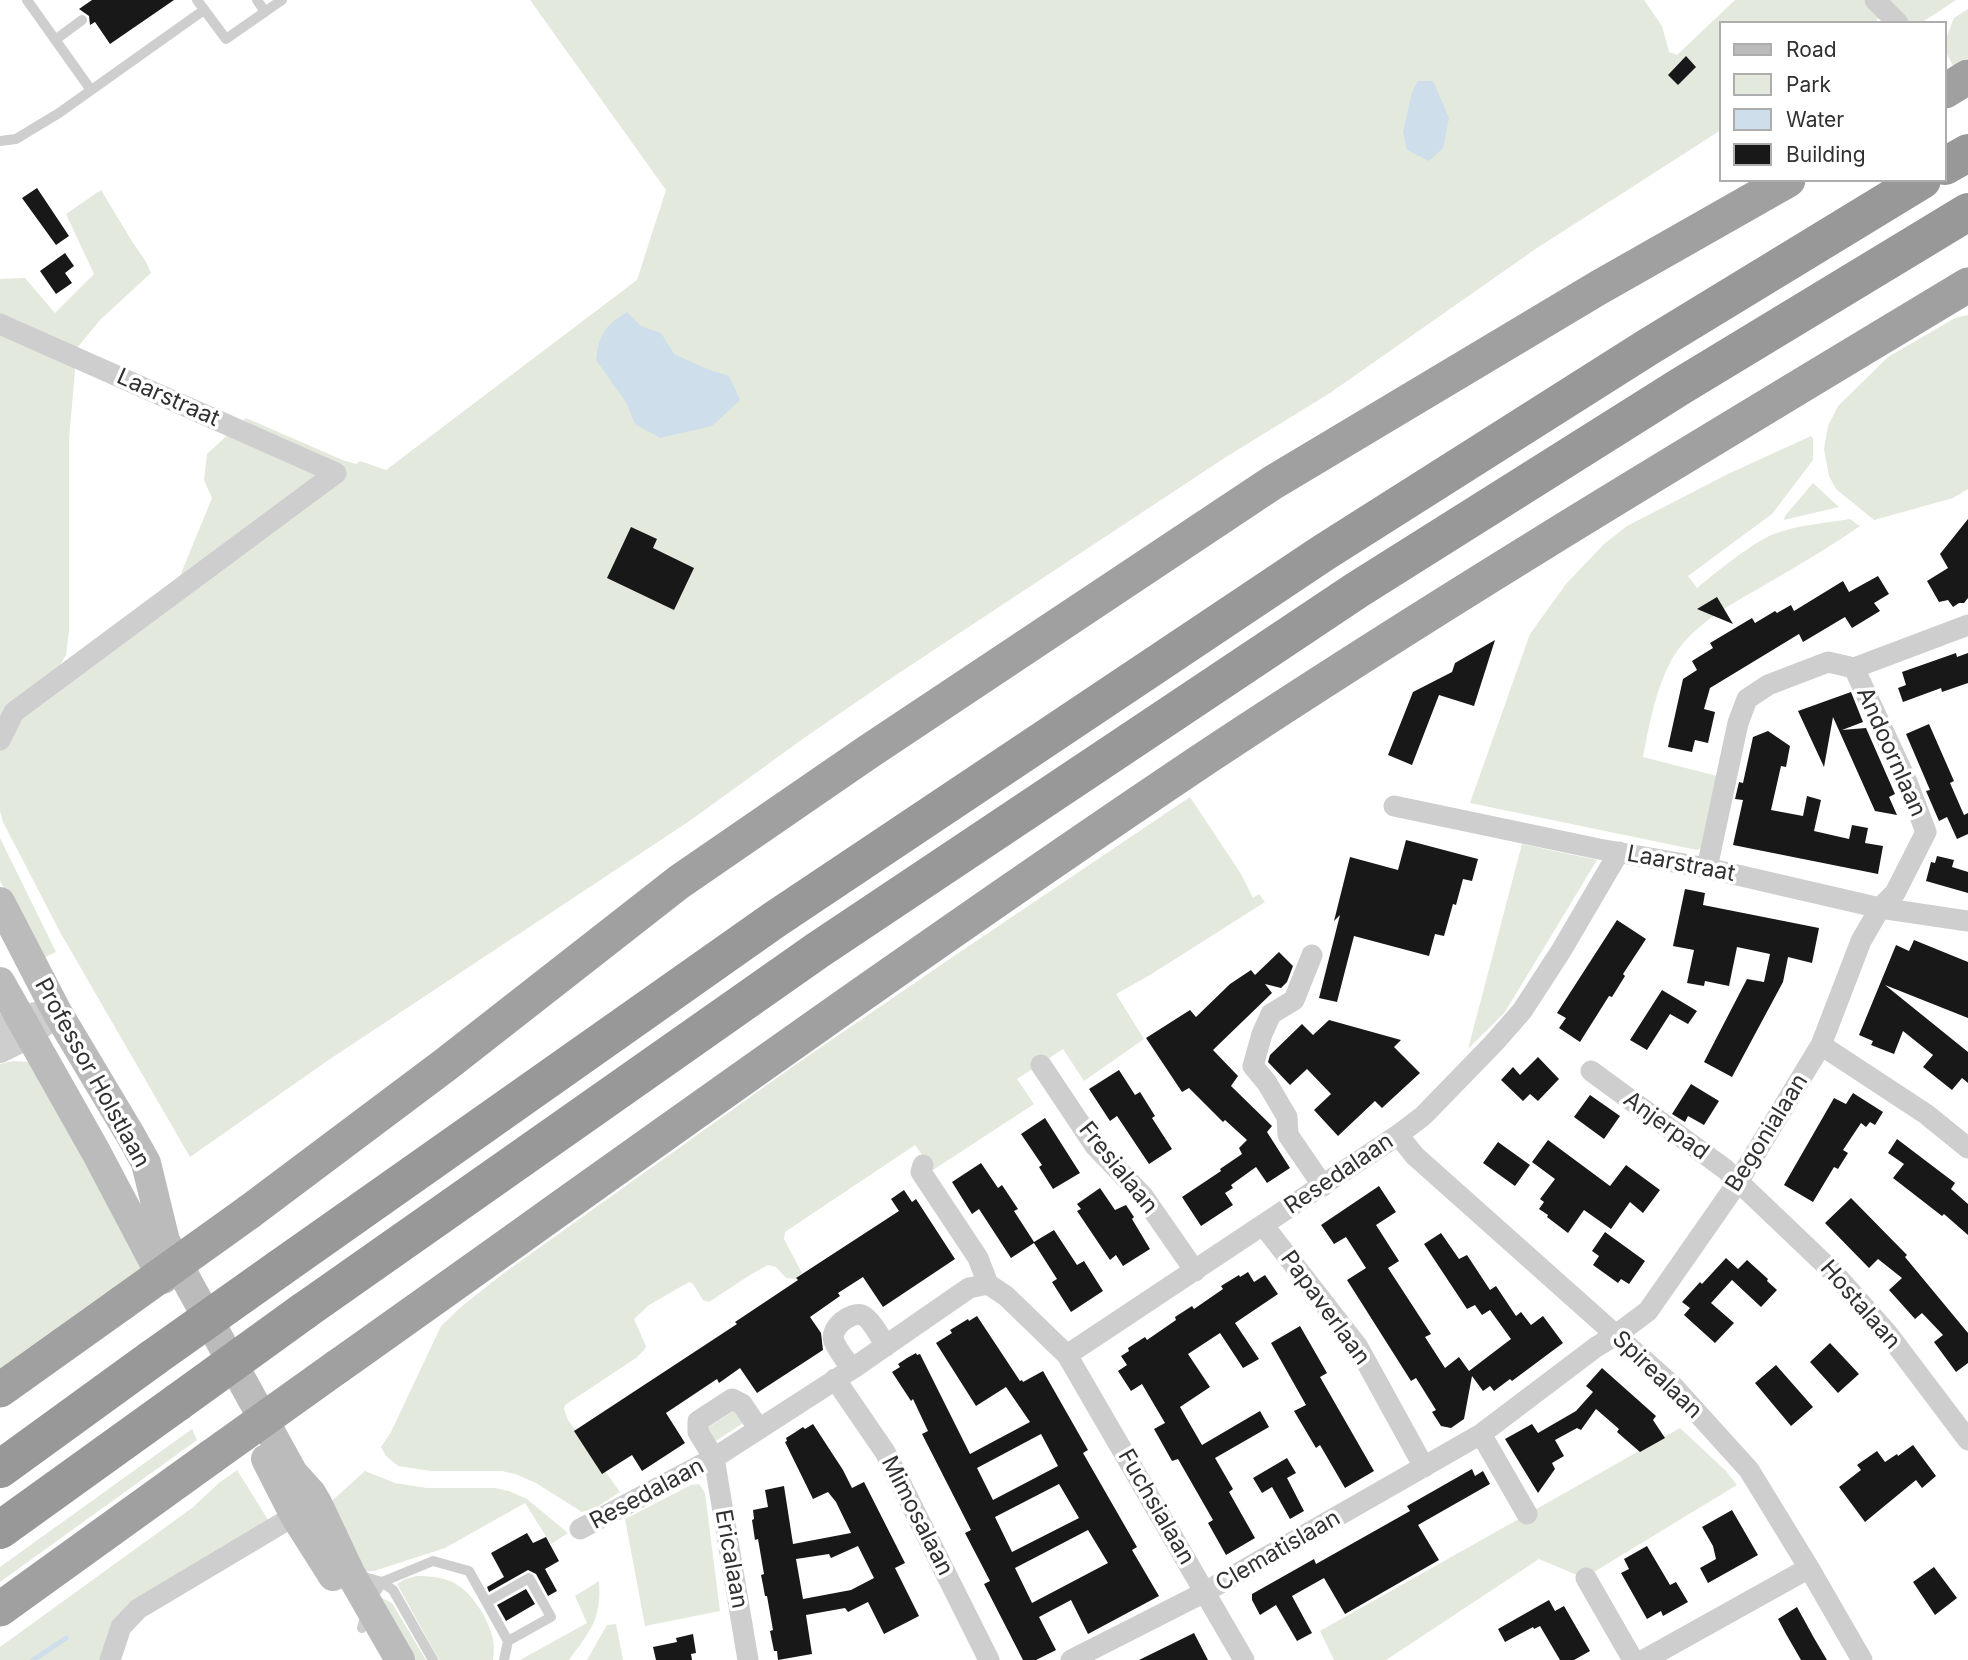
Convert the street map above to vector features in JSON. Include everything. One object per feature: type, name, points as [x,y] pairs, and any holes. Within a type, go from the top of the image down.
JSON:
[{"type":"highway","points":[[1947,90],[1968,77]]},
{"type":"highway","points":[[1947,165],[1968,153]]},
{"type":"highway","points":[[0,1390],[249,1212],[445,1065],[636,915],[722,852],[868,752],[1272,483],[1586,295],[1784,182]]},
{"type":"highway","points":[[0,1469],[774,920],[1323,552],[1648,346],[1919,182]]},
{"type":"highway","points":[[0,1530],[304,1311],[818,950],[1357,590],[1681,386],[1968,212]]},
{"type":"highway","points":[[0,1609],[870,989],[1210,756],[1557,535],[1968,285]]},
{"type":"main road","name":"Professor Holstlaan","points":[[0,902],[57,1012],[146,1163],[165,1241],[293,1473],[311,1493],[306,1509],[280,1483],[149,1254],[102,1163],[17,1027],[0,982]]},
{"type":"main road","points":[[306,1509],[371,1604],[400,1660]]},
{"type":"main road","points":[[306,1509],[327,1567],[371,1604],[380,1660]]},
{"type":"street","points":[[1875,0],[1896,21]]},
{"type":"street","points":[[1947,73],[1968,93]]},
{"type":"street","name":"Laarstraat","points":[[0,324],[336,473],[14,712],[0,740]]},
{"type":"street","points":[[1707,868],[1738,723],[1747,699],[1768,685],[1828,663],[1854,668],[1968,625]]},
{"type":"street","name":"Andoornlaan","points":[[1854,668],[1907,782],[1926,832],[1895,893],[1880,908]]},
{"type":"street","name":"Laarstraat","points":[[1394,806],[1707,868],[1880,908],[1968,921]]},
{"type":"street","name":"Resedalaan","points":[[1067,1355],[1323,1186],[1398,1135],[1432,1107],[1521,1011],[1561,951],[1619,852]]},
{"type":"street","name":"Begonialaan","points":[[1616,1335],[1648,1311],[1738,1182],[1821,1045],[1861,941],[1880,908]]},
{"type":"street","points":[[1312,955],[1294,1000],[1272,1014],[1262,1034],[1253,1066],[1267,1083],[1287,1117],[1288,1135],[1323,1186]]},
{"type":"street","points":[[0,1050],[17,1027],[57,1012]]},
{"type":"street","points":[[1821,1045],[1926,1114],[1968,1148]]},
{"type":"street","name":"Fresialaan","points":[[1041,1065],[1095,1146],[1143,1196],[1195,1271]]},
{"type":"street","name":"Anjerpad","points":[[1591,1072],[1725,1169],[1738,1182]]},
{"type":"street","name":"Spirealaan","points":[[1398,1135],[1415,1156],[1673,1386],[1749,1470],[1862,1660]]},
{"type":"street","points":[[923,1166],[921,1172],[978,1258],[988,1284],[1006,1296],[1067,1355]]},
{"type":"street","name":"Hostalaan","points":[[1738,1182],[1833,1272],[1888,1334],[1968,1440]]},
{"type":"street","name":"Papaverlaan","points":[[1263,1225],[1357,1347],[1424,1467]]},
{"type":"street","name":"Resedalaan","points":[[580,1529],[714,1458],[886,1346],[969,1288],[988,1284]]},
{"type":"street","points":[[843,1374],[833,1340],[833,1332],[837,1326],[854,1315],[861,1315],[867,1318],[886,1346]]},
{"type":"street","name":"Clematislaan","points":[[1071,1660],[1205,1592],[1482,1434],[1596,1347],[1616,1335]]},
{"type":"street","name":"Fuchsialaan","points":[[1067,1355],[1244,1660]]},
{"type":"street","name":"Mimosalaan","points":[[843,1374],[886,1452],[989,1660]]},
{"type":"street","name":"Resedalaan","points":[[714,1458],[698,1432],[698,1421],[732,1399],[742,1404],[759,1429]]},
{"type":"street","points":[[1482,1434],[1527,1514]]},
{"type":"street","name":"Ericalaan","points":[[714,1458],[748,1660]]},
{"type":"street","points":[[110,1660],[121,1627],[138,1609],[306,1509]]},
{"type":"street","points":[[1586,1578],[1644,1659],[1809,1568]]},
{"type":"lane","points":[[27,0],[91,90]]},
{"type":"lane","points":[[257,0],[265,12]]},
{"type":"lane","points":[[0,141],[16,139],[59,113],[200,5],[226,39],[282,0]]},
{"type":"lane","points":[[55,40],[82,20]]},
{"type":"lane","points":[[371,1604],[433,1561],[469,1571],[508,1641],[504,1660]]},
{"type":"lane","points":[[487,1602],[529,1578],[551,1617],[508,1641]]},
{"type":"lane","points":[[371,1604],[393,1590],[433,1660]]},
{"type":"green space","points":[[530,0],[1644,0],[1662,26],[1669,52],[1677,55],[1735,0],[1956,0],[1924,21],[1899,21],[1880,16],[1876,21],[1720,21],[1720,131],[1537,248],[1330,393],[1226,457],[893,677],[691,820],[330,1059],[190,1157],[60,932],[3,822],[0,811],[0,279],[25,278],[55,313],[94,274],[66,214],[101,190],[151,273],[100,320],[77,348],[69,439],[69,631],[66,655],[38,701],[180,576],[212,498],[204,480],[207,454],[246,418],[345,461],[356,464],[360,461],[386,470],[637,280],[666,190]]},
{"type":"green space","points":[[1968,9],[1968,58],[1953,66],[1947,54],[1947,36],[1954,18]]},
{"type":"green space","points":[[1968,315],[1968,489],[1953,498],[1874,520],[1836,489],[1829,476],[1824,449],[1828,426],[1838,406],[1888,357],[1955,318]]},
{"type":"green space","points":[[1811,436],[1813,460],[1772,514],[1688,576],[1697,588],[1745,551],[1765,538],[1783,531],[1850,519],[1860,526],[1715,615],[1681,646],[1666,670],[1654,706],[1643,757],[1717,776],[1701,848],[1697,850],[1470,803],[1530,634],[1566,584],[1604,544],[1627,526],[1728,474]]},
{"type":"green space","points":[[1813,483],[1839,507],[1784,520],[1785,516]]},
{"type":"green space","points":[[1190,797],[1241,874],[1253,898],[1259,894],[1265,902],[1116,994],[1144,1039],[1084,1081],[1063,1049],[1017,1079],[1034,1104],[933,1170],[915,1145],[785,1232],[784,1239],[802,1273],[795,1279],[786,1278],[776,1267],[768,1265],[709,1302],[703,1300],[689,1282],[649,1305],[634,1319],[645,1349],[636,1358],[565,1405],[564,1409],[568,1420],[620,1492],[597,1507],[582,1512],[536,1483],[515,1474],[502,1471],[431,1471],[398,1466],[386,1456],[381,1447],[391,1432],[441,1326],[462,1306],[504,1273],[795,1065]]},
{"type":"green space","points":[[0,838],[56,952],[41,959],[0,881]]},
{"type":"green space","points":[[1522,844],[1597,860],[1505,1012],[1468,1049]]},
{"type":"green space","points":[[29,1062],[151,1263],[0,1373],[0,1064]]},
{"type":"green space","points":[[736,1409],[745,1422],[714,1442],[706,1429]]},
{"type":"green space","points":[[1680,1428],[1726,1471],[1737,1485],[1584,1578],[1539,1559],[1386,1660],[1334,1660],[1320,1631]]},
{"type":"green space","points":[[192,1429],[197,1440],[0,1582],[0,1567]]},
{"type":"green space","points":[[237,1470],[270,1523],[132,1604],[105,1660],[0,1660],[0,1647],[192,1508]]},
{"type":"green space","points":[[365,1471],[395,1483],[427,1488],[495,1488],[509,1491],[527,1499],[568,1533],[551,1544],[525,1503],[445,1548],[374,1571],[363,1572],[325,1507]]},
{"type":"green space","points":[[699,1484],[705,1493],[720,1611],[645,1626],[625,1519],[691,1485]]},
{"type":"green space","points":[[417,1576],[447,1580],[469,1595],[482,1612],[490,1630],[494,1647],[493,1660],[439,1660],[397,1584]]},
{"type":"green space","points":[[599,1581],[599,1605],[593,1624],[569,1660],[520,1660],[587,1623],[575,1596]]},
{"type":"green space","points":[[378,1596],[392,1603],[426,1660],[404,1660]]},
{"type":"green space","points":[[616,1624],[623,1660],[587,1660],[607,1625]]},
{"type":"water","points":[[1418,81],[1433,81],[1449,118],[1443,148],[1429,161],[1407,150],[1403,132],[1412,92]]},
{"type":"water","points":[[627,312],[641,326],[661,333],[674,354],[729,376],[740,400],[712,426],[660,438],[635,424],[626,402],[596,360],[604,331]]},
{"type":"building","points":[[92,0],[174,0],[110,44],[95,22],[90,25],[89,16],[79,9]]},
{"type":"building","points":[[1686,56],[1696,67],[1678,85],[1668,75]]},
{"type":"building","points":[[37,188],[69,236],[56,245],[22,198]]},
{"type":"building","points":[[65,253],[74,266],[65,273],[72,283],[56,294],[40,271]]},
{"type":"building","points":[[1968,519],[1968,598],[1964,603],[1953,607],[1948,600],[1939,602],[1927,581],[1948,568],[1940,554]]},
{"type":"building","points":[[631,527],[657,539],[653,548],[694,568],[674,610],[607,578]]},
{"type":"building","points":[[1878,576],[1889,594],[1874,603],[1880,611],[1852,628],[1845,617],[1803,642],[1799,634],[1710,688],[1704,709],[1715,712],[1708,743],[1695,740],[1692,752],[1668,747],[1683,679],[1697,670],[1692,661],[1713,648],[1710,643],[1752,618],[1755,623],[1791,605],[1794,611],[1843,581],[1849,592]]},
{"type":"building","points":[[1717,597],[1733,624],[1697,609]]},
{"type":"building","points":[[1495,640],[1474,706],[1439,695],[1412,765],[1388,755],[1413,692],[1452,672],[1455,663]]},
{"type":"building","points":[[1956,653],[1957,657],[1968,653],[1968,683],[1942,692],[1941,688],[1903,702],[1898,688],[1906,685],[1902,672]]},
{"type":"building","points":[[1851,692],[1863,722],[1842,730],[1866,728],[1895,794],[1889,797],[1897,815],[1875,811],[1833,717],[1824,767],[1798,711]]},
{"type":"building","points":[[1929,724],[1954,781],[1950,783],[1964,815],[1968,813],[1968,834],[1957,839],[1947,817],[1939,821],[1926,791],[1930,790],[1906,734]]},
{"type":"building","points":[[1768,731],[1790,746],[1786,767],[1781,766],[1771,810],[1803,816],[1807,796],[1821,800],[1814,831],[1849,839],[1852,825],[1868,828],[1865,843],[1883,846],[1878,874],[1733,845],[1743,800],[1735,799],[1739,782],[1743,783],[1753,737]]},
{"type":"building","points":[[1406,840],[1478,859],[1472,881],[1463,879],[1444,936],[1435,934],[1429,956],[1354,936],[1337,1002],[1319,998],[1340,915],[1334,921],[1350,857],[1398,870]]},
{"type":"building","points":[[1937,856],[1954,860],[1952,867],[1968,872],[1968,893],[1926,881],[1931,862],[1935,863]]},
{"type":"building","points":[[1685,889],[1705,893],[1703,905],[1819,928],[1812,963],[1788,957],[1783,982],[1732,1077],[1704,1062],[1747,979],[1764,982],[1770,954],[1737,947],[1729,986],[1705,981],[1704,986],[1687,983],[1694,950],[1673,946]]},
{"type":"building","points":[[1617,920],[1646,939],[1623,974],[1625,976],[1612,997],[1609,996],[1580,1042],[1559,1028],[1566,1018],[1557,1013]]},
{"type":"building","points":[[1914,940],[1968,962],[1968,1018],[1885,985],[1968,1052],[1968,1083],[1962,1078],[1952,1090],[1923,1067],[1933,1055],[1903,1031],[1894,1054],[1871,1045],[1873,1041],[1859,1035],[1896,945],[1909,951]]},
{"type":"building","points":[[1279,952],[1293,966],[1287,982],[1281,988],[1265,984],[1272,993],[1213,1050],[1238,1076],[1231,1086],[1272,1126],[1267,1132],[1290,1168],[1267,1183],[1256,1167],[1231,1185],[1233,1188],[1225,1193],[1233,1205],[1201,1226],[1182,1197],[1242,1154],[1239,1148],[1247,1140],[1225,1120],[1223,1122],[1189,1088],[1182,1092],[1146,1038],[1190,1010],[1196,1017],[1230,984],[1251,970],[1255,975]]},
{"type":"building","points":[[1662,990],[1697,1011],[1688,1024],[1670,1014],[1647,1050],[1630,1040]]},
{"type":"building","points":[[1329,1020],[1401,1040],[1394,1047],[1420,1073],[1382,1108],[1375,1101],[1338,1136],[1314,1110],[1331,1094],[1307,1069],[1290,1085],[1268,1062],[1270,1055],[1302,1024],[1313,1035]]},
{"type":"building","points":[[1538,1057],[1559,1079],[1538,1101],[1530,1094],[1523,1101],[1501,1080],[1513,1067],[1520,1075]]},
{"type":"building","points":[[1119,1070],[1135,1095],[1140,1092],[1155,1116],[1152,1118],[1172,1149],[1149,1164],[1117,1116],[1110,1121],[1089,1089]]},
{"type":"building","points":[[1691,1084],[1719,1101],[1704,1125],[1688,1116],[1685,1122],[1672,1114]]},
{"type":"building","points":[[1853,1093],[1883,1112],[1875,1125],[1870,1122],[1866,1127],[1861,1123],[1843,1150],[1848,1153],[1838,1169],[1834,1167],[1813,1202],[1784,1185],[1834,1098],[1846,1104]]},
{"type":"building","points":[[1590,1095],[1620,1116],[1604,1139],[1574,1117]]},
{"type":"building","points":[[1045,1118],[1080,1173],[1053,1189],[1039,1167],[1042,1165],[1021,1134]]},
{"type":"building","points":[[1897,1139],[1955,1183],[1951,1189],[1968,1204],[1968,1235],[1944,1214],[1942,1216],[1893,1178],[1904,1164],[1888,1153]]},
{"type":"building","points":[[1548,1140],[1610,1186],[1626,1165],[1660,1190],[1643,1213],[1630,1202],[1611,1229],[1584,1210],[1568,1233],[1539,1209],[1544,1202],[1540,1199],[1555,1179],[1532,1162]]},
{"type":"building","points":[[1498,1142],[1530,1165],[1515,1186],[1483,1163]]},
{"type":"building","points":[[981,1163],[998,1188],[1002,1185],[1018,1209],[1014,1211],[1034,1242],[1054,1230],[1077,1265],[1084,1261],[1103,1291],[1071,1312],[1052,1282],[1057,1279],[1034,1243],[1011,1258],[979,1209],[972,1214],[952,1182]]},
{"type":"building","points":[[1379,1186],[1396,1212],[1376,1225],[1399,1261],[1388,1268],[1431,1334],[1425,1337],[1445,1368],[1459,1357],[1469,1371],[1511,1339],[1490,1310],[1482,1315],[1475,1305],[1467,1309],[1424,1244],[1441,1233],[1459,1259],[1467,1255],[1490,1290],[1496,1286],[1516,1316],[1521,1312],[1531,1325],[1543,1316],[1563,1343],[1494,1391],[1490,1386],[1483,1391],[1472,1376],[1464,1419],[1451,1428],[1441,1426],[1432,1412],[1436,1410],[1416,1378],[1411,1381],[1347,1280],[1366,1268],[1346,1237],[1334,1244],[1321,1225]]},
{"type":"building","points":[[1100,1188],[1115,1210],[1126,1205],[1150,1249],[1123,1266],[1116,1255],[1110,1260],[1077,1211],[1081,1209],[1077,1204]]},
{"type":"building","points":[[904,1190],[912,1202],[916,1199],[955,1259],[883,1307],[863,1277],[838,1293],[840,1296],[810,1317],[821,1333],[823,1350],[757,1393],[740,1368],[719,1383],[717,1379],[666,1413],[685,1443],[642,1471],[632,1455],[602,1474],[574,1431],[737,1324],[735,1322],[798,1280],[796,1278],[899,1211],[891,1199]]},
{"type":"building","points":[[1851,1198],[1907,1255],[1905,1257],[1968,1333],[1968,1363],[1956,1372],[1934,1342],[1943,1335],[1922,1313],[1915,1319],[1889,1290],[1902,1278],[1878,1259],[1869,1268],[1825,1223]]},
{"type":"building","points":[[1605,1232],[1645,1261],[1629,1284],[1621,1279],[1618,1283],[1593,1265],[1599,1256],[1592,1251]]},
{"type":"building","points":[[1726,1258],[1738,1269],[1747,1260],[1777,1290],[1761,1307],[1732,1280],[1711,1303],[1734,1323],[1715,1343],[1684,1315],[1690,1308],[1682,1302]]},
{"type":"building","points":[[1248,1272],[1254,1282],[1265,1275],[1278,1294],[1235,1323],[1259,1359],[1243,1368],[1220,1333],[1188,1354],[1210,1387],[1180,1407],[1202,1445],[1260,1411],[1269,1427],[1215,1458],[1233,1489],[1229,1492],[1255,1538],[1226,1555],[1208,1523],[1213,1520],[1178,1459],[1172,1461],[1154,1429],[1165,1423],[1142,1384],[1131,1391],[1118,1371],[1127,1365],[1121,1356],[1129,1351],[1128,1348],[1145,1337],[1147,1340],[1176,1320],[1175,1317],[1192,1306],[1194,1309],[1223,1289],[1221,1286]]},
{"type":"building","points":[[977,1316],[1020,1381],[1023,1382],[1043,1371],[1088,1450],[1083,1453],[1137,1547],[1132,1550],[1159,1596],[1088,1634],[1071,1600],[1039,1617],[1056,1650],[1036,1660],[1023,1660],[984,1584],[990,1581],[965,1533],[971,1530],[922,1434],[928,1431],[913,1399],[911,1401],[892,1372],[907,1358],[916,1353],[920,1354],[970,1454],[1030,1422],[1006,1387],[976,1406],[936,1343],[952,1333],[950,1330],[968,1319],[969,1321]],"holes":[[[1041,1434],[1058,1466],[993,1500],[977,1468]],[[1059,1484],[1079,1518],[1012,1552],[995,1517]],[[1088,1530],[1108,1563],[1032,1603],[1015,1568]]]},
{"type":"building","points":[[1300,1326],[1327,1373],[1320,1377],[1374,1471],[1345,1488],[1320,1445],[1316,1448],[1294,1411],[1306,1405],[1271,1343]]},
{"type":"building","points":[[1830,1343],[1859,1374],[1838,1393],[1810,1362]]},
{"type":"building","points":[[1776,1365],[1813,1407],[1791,1426],[1755,1383]]},
{"type":"building","points":[[1602,1368],[1656,1416],[1653,1420],[1665,1438],[1640,1452],[1596,1409],[1581,1430],[1577,1428],[1555,1440],[1564,1456],[1552,1463],[1555,1469],[1538,1493],[1505,1439],[1532,1424],[1538,1433],[1576,1411],[1593,1392],[1586,1386]]},
{"type":"building","points":[[813,1424],[852,1488],[864,1482],[905,1563],[895,1568],[919,1616],[884,1634],[868,1602],[848,1612],[845,1608],[806,1615],[812,1654],[778,1660],[770,1631],[773,1630],[761,1575],[764,1574],[758,1539],[755,1540],[753,1510],[768,1507],[765,1490],[784,1486],[793,1544],[851,1533],[828,1492],[813,1499],[785,1442],[786,1438],[803,1427],[805,1429]],"holes":[[[858,1546],[874,1578],[851,1590],[803,1599],[796,1559],[829,1554],[831,1558]]]},
{"type":"building","points":[[1913,1445],[1936,1476],[1922,1488],[1916,1480],[1865,1522],[1839,1487],[1861,1470],[1857,1465],[1877,1451],[1885,1462]]},
{"type":"building","points":[[1287,1458],[1296,1473],[1287,1478],[1304,1511],[1290,1519],[1272,1487],[1262,1493],[1253,1478]]},
{"type":"building","points":[[1472,1469],[1475,1476],[1483,1471],[1490,1484],[1418,1525],[1439,1560],[1345,1614],[1324,1578],[1292,1596],[1312,1633],[1297,1641],[1276,1605],[1260,1615],[1252,1600],[1252,1594],[1314,1559],[1316,1564],[1410,1511],[1407,1506]]},
{"type":"building","points":[[1732,1510],[1758,1555],[1708,1583],[1700,1568],[1716,1559],[1713,1546],[1702,1527]]},
{"type":"building","points":[[527,1533],[533,1543],[546,1537],[559,1561],[545,1569],[557,1591],[548,1596],[536,1574],[528,1570],[489,1592],[487,1587],[504,1577],[491,1553]]},
{"type":"building","points":[[1647,1546],[1670,1585],[1676,1582],[1688,1602],[1663,1616],[1661,1611],[1647,1619],[1621,1573],[1629,1569],[1624,1559]]},
{"type":"building","points":[[1934,1567],[1957,1598],[1935,1615],[1913,1582]]},
{"type":"building","points":[[526,1589],[535,1604],[506,1621],[497,1605]]},
{"type":"building","points":[[1549,1600],[1555,1611],[1564,1606],[1590,1651],[1574,1660],[1560,1660],[1540,1626],[1505,1642],[1498,1629]]},
{"type":"building","points":[[1797,1607],[1827,1660],[1801,1660],[1786,1634],[1778,1619]]},
{"type":"building","points":[[1194,1633],[1208,1660],[1139,1660]]},
{"type":"building","points":[[693,1634],[696,1653],[691,1654],[692,1660],[656,1660],[653,1647],[677,1642],[676,1638]]},
{"type":"waterway","points":[[33,1660],[66,1638]]}]
